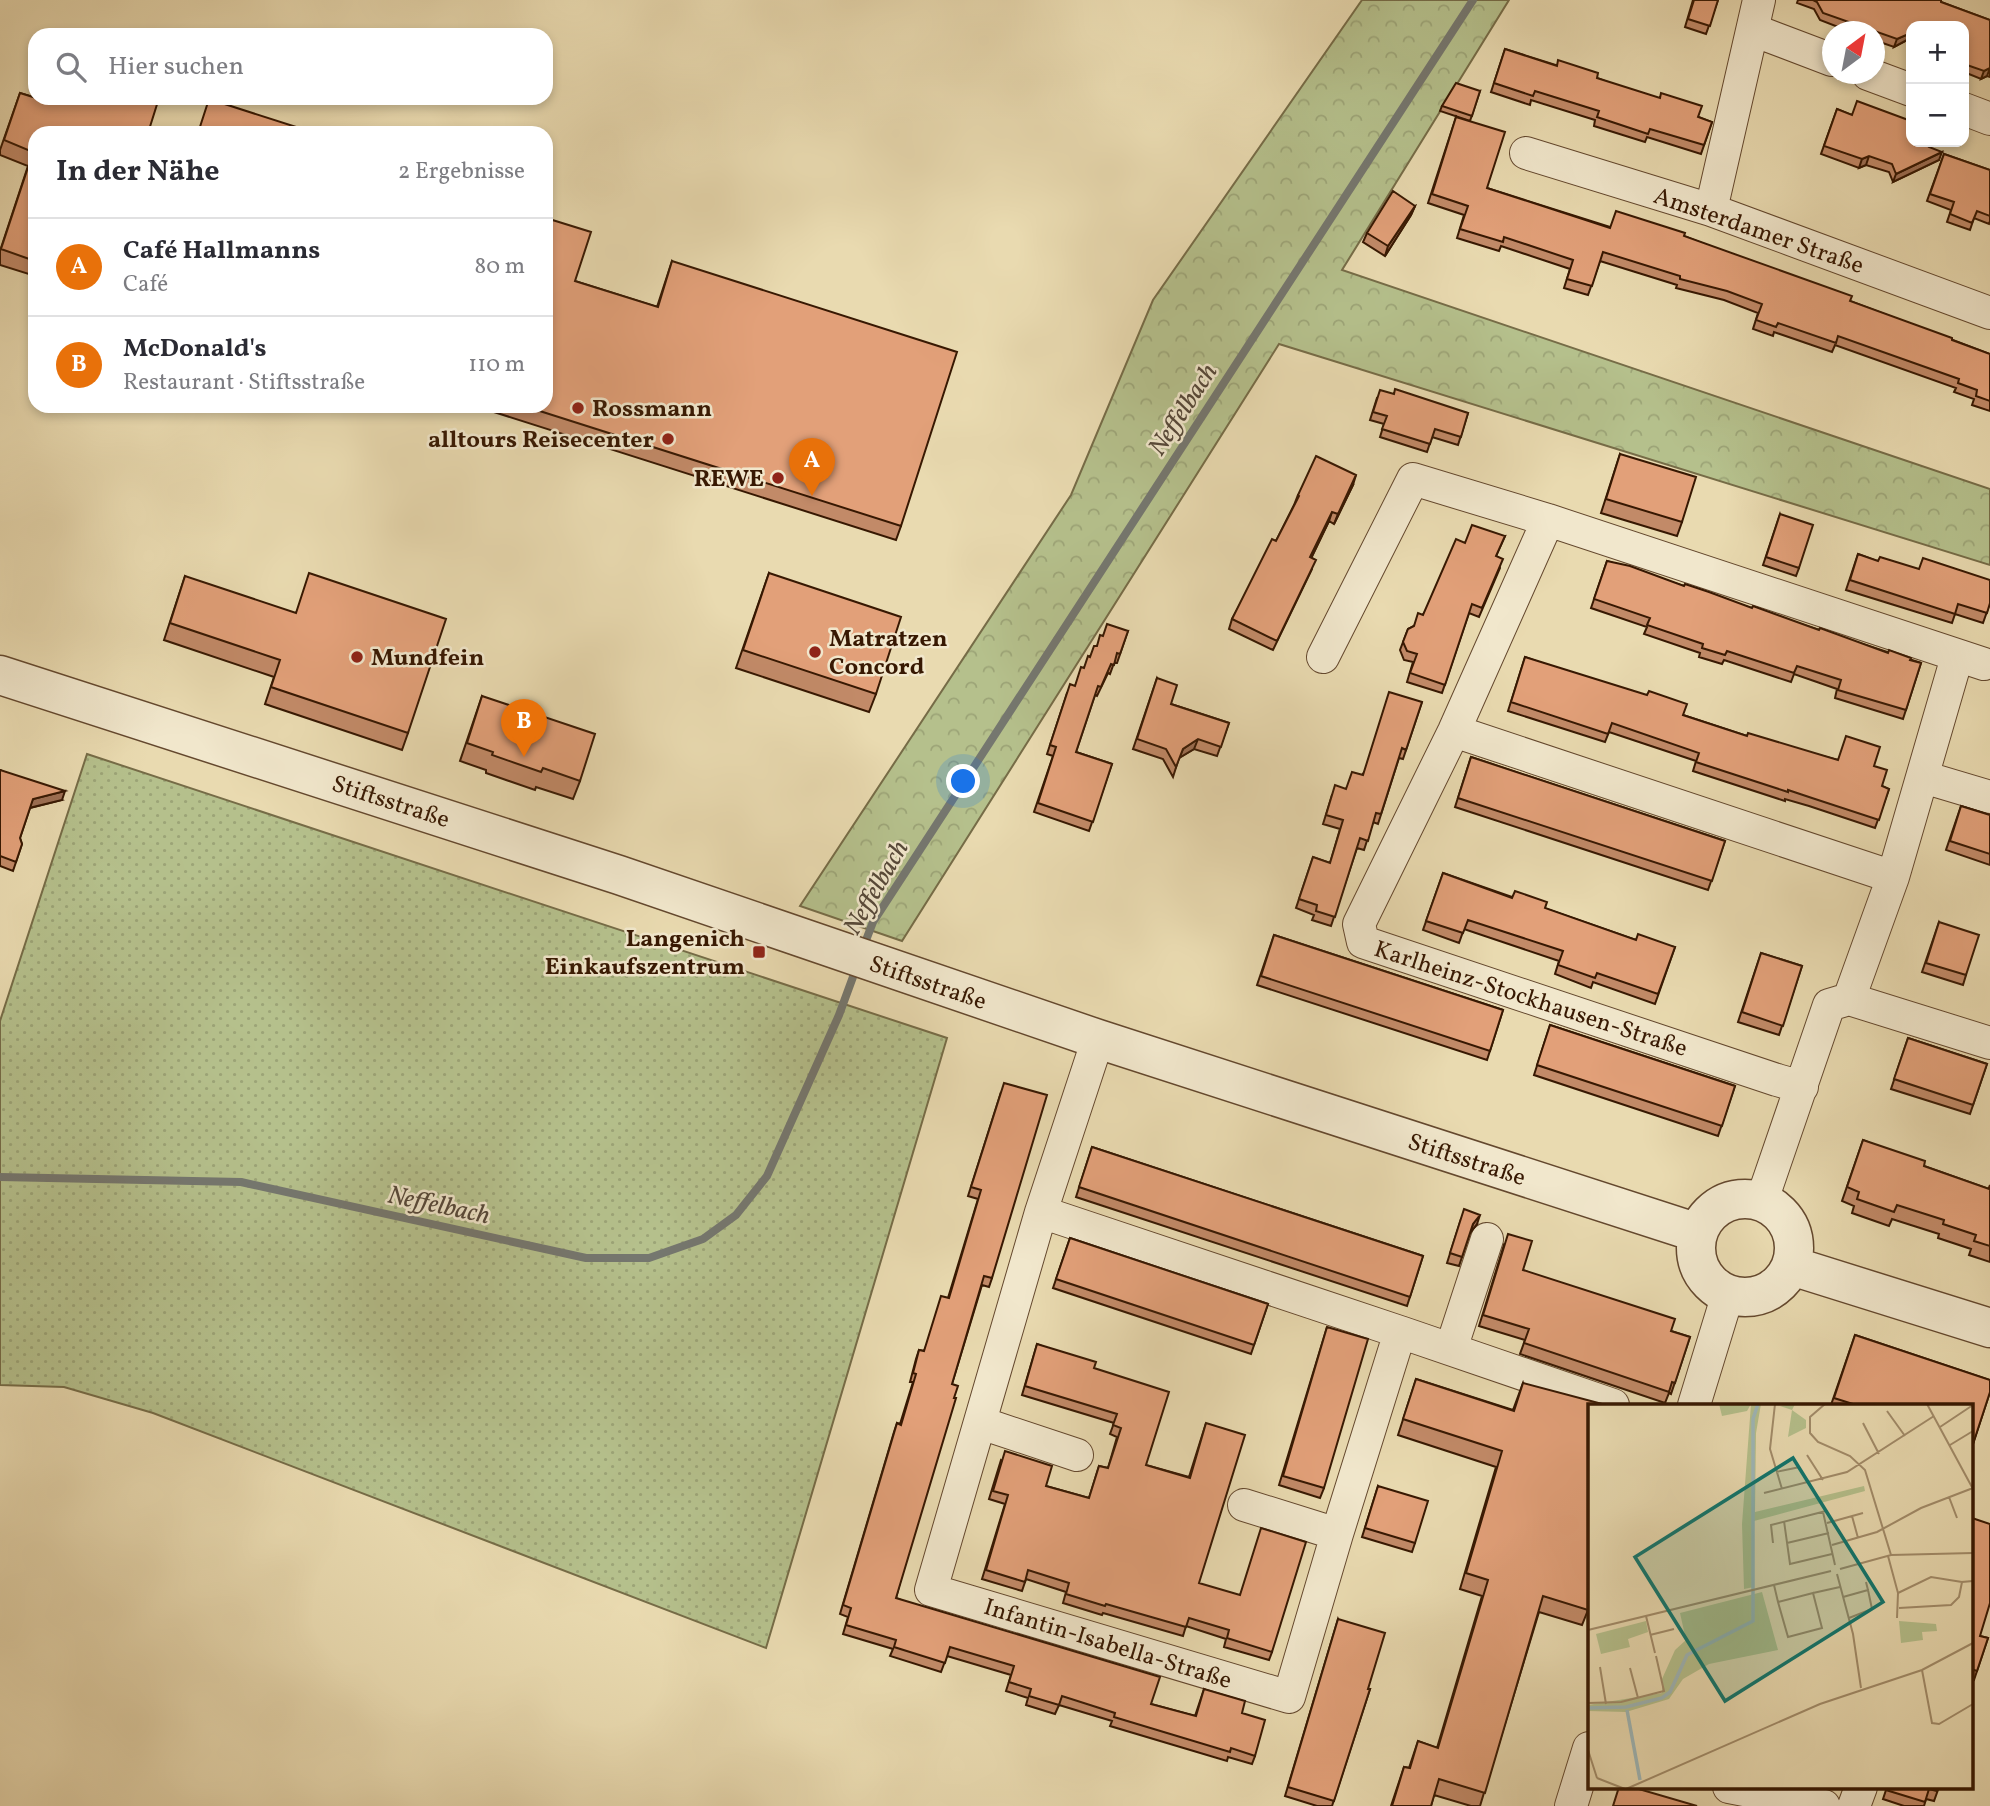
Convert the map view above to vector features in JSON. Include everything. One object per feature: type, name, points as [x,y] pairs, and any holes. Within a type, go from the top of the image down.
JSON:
[{"type":"street","points":[[1711,210],[1759,0]]},
{"type":"street","points":[[1753,30],[1822,56]]},
{"type":"street","points":[[1885,80],[1906,88]]},
{"type":"street","points":[[1969,111],[1990,119]]},
{"type":"street","name":"Amsterdamer Straße","points":[[1526,153],[1711,210],[1990,313]]},
{"type":"street","points":[[1324,657],[1413,479],[1548,520],[1970,660],[1923,777],[1893,877],[1849,999]]},
{"type":"street","name":"Karlheinz-Stockhausen-Straße","points":[[1548,520],[1454,731],[1359,924],[1363,942],[1802,1087]]},
{"type":"street","name":"Stiftsstraße","points":[[0,675],[619,875],[1098,1039],[1698,1233]]},
{"type":"street","points":[[1454,731],[1893,877]]},
{"type":"street","points":[[1923,777],[1990,797]]},
{"type":"street","points":[[1761,1203],[1829,1005],[1849,999],[1990,1043]]},
{"type":"street","name":"Infantin-Isabella-Straße","points":[[1098,1039],[1041,1212],[931,1590],[1289,1697],[1400,1332]]},
{"type":"street","points":[[1747,1199],[1761,1203],[1774,1208],[1786,1220],[1793,1234],[1795,1250],[1792,1266],[1784,1279],[1773,1289],[1759,1296],[1728,1294],[1715,1287],[1705,1276],[1697,1255],[1698,1233],[1704,1221],[1723,1204],[1747,1199]]},
{"type":"street","points":[[1041,1212],[1610,1404]]},
{"type":"street","points":[[1451,1349],[1487,1239]]},
{"type":"street","points":[[1792,1266],[1990,1328]]},
{"type":"street","points":[[1694,1404],[1728,1294]]},
{"type":"street","points":[[981,1423],[1077,1455]]},
{"type":"street","points":[[1244,1505],[1337,1534]]},
{"type":"street","points":[[1572,1806],[1588,1755]]},
{"type":"street","points":[[1735,1788],[1824,1806]]},
{"type":"street","points":[[1854,1806],[1861,1788]]},
{"type":"green space","points":[[1362,0],[1509,0],[1342,270],[1990,489],[1990,565],[1279,344],[902,941],[800,906],[1071,495],[1153,300]]},
{"type":"green space","points":[[87,754],[947,1038],[766,1648],[153,1413],[64,1387],[0,1385],[0,1021]]},
{"type":"building","points":[[1694,0],[1718,0],[1710,26],[1688,19]]},
{"type":"building","points":[[1813,0],[1941,0],[1990,20],[1990,68],[1984,71],[1969,66],[1969,21],[1906,21],[1906,35],[1897,39],[1885,35],[1885,21],[1846,21],[1823,13]]},
{"type":"building","points":[[1505,49],[1557,66],[1558,60],[1598,73],[1597,78],[1660,98],[1661,93],[1702,106],[1698,117],[1712,122],[1704,145],[1650,129],[1648,134],[1597,117],[1599,111],[1535,91],[1533,96],[1494,83]]},
{"type":"building","points":[[1456,83],[1480,91],[1472,116],[1442,106]]},
{"type":"building","points":[[20,93],[28,95],[28,105],[157,105],[150,126],[28,126],[28,150],[4,140]]},
{"type":"building","points":[[1857,101],[1906,119],[1906,147],[1929,147],[1942,152],[1896,174],[1892,164],[1869,156],[1862,159],[1824,146],[1837,109],[1852,115]]},
{"type":"building","points":[[207,105],[228,105],[293,126],[200,126]]},
{"type":"building","points":[[1456,117],[1505,132],[1487,188],[1610,228],[1616,211],[1685,233],[1684,236],[1852,296],[1850,301],[1990,354],[1990,401],[1976,396],[1977,390],[1958,383],[1959,379],[1838,336],[1836,343],[1778,323],[1776,327],[1756,320],[1762,304],[1727,291],[1680,279],[1680,276],[1603,252],[1592,286],[1567,279],[1573,260],[1504,237],[1503,242],[1460,229],[1468,206],[1432,194]]},
{"type":"building","points":[[1944,154],[1990,170],[1990,216],[1977,211],[1972,223],[1950,214],[1954,202],[1930,194]]},
{"type":"building","points":[[28,167],[28,259],[1,249]]},
{"type":"building","points":[[1393,191],[1415,206],[1388,246],[1367,233]]},
{"type":"building","points":[[553,220],[591,232],[575,281],[658,307],[672,261],[957,352],[901,526],[546,413],[553,413]]},
{"type":"building","points":[[1395,389],[1468,413],[1461,437],[1435,429],[1430,444],[1382,429],[1387,416],[1373,412],[1380,390],[1394,394]]},
{"type":"building","points":[[1620,454],[1696,477],[1682,522],[1606,499]]},
{"type":"building","points":[[1316,456],[1356,475],[1338,514],[1332,512],[1310,557],[1316,560],[1277,641],[1232,619],[1272,539],[1276,541]]},
{"type":"building","points":[[1780,514],[1813,525],[1799,568],[1766,557]]},
{"type":"building","points":[[1472,525],[1505,536],[1496,556],[1503,559],[1482,608],[1472,604],[1445,685],[1410,673],[1417,654],[1407,651],[1403,642],[1408,629],[1414,626],[1418,613],[1423,615],[1456,539],[1465,543]]},
{"type":"building","points":[[1858,554],[1878,561],[1880,557],[1919,569],[1923,558],[1990,580],[1987,613],[1958,604],[1955,614],[1850,580]]},
{"type":"building","points":[[1607,561],[1630,566],[1752,608],[1753,606],[1888,653],[1889,650],[1911,658],[1910,660],[1921,663],[1906,710],[1838,690],[1841,680],[1797,666],[1794,673],[1727,651],[1725,655],[1702,648],[1703,644],[1647,625],[1650,618],[1594,599]]},
{"type":"building","name":"Mundfein","points":[[309,573],[446,619],[408,733],[271,687],[280,660],[170,623],[185,576],[296,613]]},
{"type":"building","name":"Matratzen Concord","points":[[769,573],[901,617],[876,694],[743,650]]},
{"type":"building","points":[[1107,624],[1128,631],[1114,665],[1111,664],[1101,687],[1098,686],[1076,752],[1112,764],[1093,822],[1038,803],[1056,747],[1050,745],[1070,684],[1075,686],[1081,667],[1084,668]]},
{"type":"building","points":[[1525,657],[1647,695],[1649,691],[1687,704],[1683,715],[1747,736],[1748,733],[1838,760],[1846,736],[1880,747],[1874,766],[1887,770],[1882,786],[1889,789],[1879,820],[1696,762],[1699,753],[1612,723],[1608,734],[1511,702]]},
{"type":"building","points":[[1157,678],[1177,685],[1171,704],[1229,723],[1221,747],[1198,739],[1183,749],[1176,767],[1166,749],[1137,739]]},
{"type":"building","points":[[1389,692],[1422,702],[1406,750],[1402,748],[1381,814],[1376,813],[1368,841],[1360,838],[1335,917],[1316,911],[1317,905],[1299,899],[1313,857],[1330,863],[1343,820],[1326,815],[1335,785],[1346,789],[1352,772],[1363,775]]},
{"type":"building","points":[[482,696],[595,734],[580,781],[543,768],[541,772],[467,743]]},
{"type":"building","points":[[1471,757],[1725,841],[1712,881],[1458,798]]},
{"type":"building","points":[[0,770],[65,791],[33,799],[20,838],[22,844],[16,862],[0,856]]},
{"type":"building","points":[[1961,806],[1990,815],[1990,854],[1950,841]]},
{"type":"building","points":[[1443,873],[1512,898],[1515,891],[1547,902],[1545,908],[1636,940],[1638,934],[1675,947],[1658,994],[1597,973],[1595,978],[1558,965],[1563,951],[1468,920],[1463,933],[1426,921]]},
{"type":"building","points":[[1939,922],[1979,935],[1966,975],[1926,963]]},
{"type":"building","points":[[1274,935],[1503,1010],[1490,1051],[1261,976]]},
{"type":"building","points":[[1761,953],[1802,966],[1783,1026],[1742,1012]]},
{"type":"building","points":[[1550,1025],[1735,1086],[1722,1126],[1537,1065]]},
{"type":"building","points":[[1908,1038],[1987,1064],[1973,1105],[1894,1079]]},
{"type":"building","points":[[1004,1083],[1047,1095],[992,1278],[984,1276],[952,1384],[958,1386],[956,1398],[896,1598],[1160,1677],[1151,1704],[1196,1716],[1204,1689],[1245,1701],[1242,1713],[1265,1720],[1255,1756],[1231,1748],[1230,1752],[1114,1717],[1115,1713],[1062,1696],[1059,1705],[1029,1696],[1031,1689],[1009,1682],[1014,1666],[950,1647],[945,1663],[894,1647],[896,1640],[846,1625],[851,1608],[843,1605],[897,1423],[901,1425],[916,1374],[913,1373],[919,1350],[924,1351],[941,1296],[949,1298],[981,1190],[971,1187]]},
{"type":"building","points":[[1863,1140],[1925,1161],[1924,1166],[1989,1189],[1990,1185],[1990,1246],[1974,1241],[1976,1235],[1943,1224],[1944,1220],[1897,1205],[1894,1212],[1857,1199],[1859,1192],[1847,1187]]},
{"type":"building","points":[[1092,1147],[1423,1256],[1410,1297],[1079,1187]]},
{"type":"building","points":[[1464,1209],[1480,1215],[1473,1224],[1462,1257],[1450,1253]]},
{"type":"building","points":[[1508,1234],[1532,1241],[1523,1270],[1675,1319],[1671,1331],[1690,1337],[1675,1383],[1672,1382],[1669,1392],[1524,1343],[1529,1329],[1483,1315]]},
{"type":"building","points":[[1070,1238],[1268,1304],[1254,1345],[1056,1279]]},
{"type":"building","points":[[1327,1327],[1368,1339],[1324,1488],[1283,1476]]},
{"type":"building","points":[[1855,1335],[1990,1380],[1990,1392],[1973,1444],[1972,1404],[1853,1404],[1834,1398]]},
{"type":"building","points":[[1037,1344],[1096,1362],[1094,1368],[1169,1392],[1146,1465],[1190,1478],[1206,1423],[1245,1435],[1199,1583],[1240,1595],[1261,1528],[1306,1542],[1272,1652],[1227,1638],[1229,1630],[1189,1618],[1186,1627],[1066,1594],[1069,1583],[1028,1570],[1025,1582],[986,1570],[1008,1495],[993,1491],[1005,1451],[1052,1466],[1046,1486],[1089,1498],[1099,1466],[1108,1468],[1121,1428],[1113,1425],[1117,1414],[1025,1386]]},
{"type":"building","points":[[1416,1379],[1514,1411],[1523,1383],[1602,1404],[1588,1404],[1588,1610],[1543,1596],[1485,1793],[1439,1779],[1431,1806],[1392,1806],[1404,1767],[1410,1768],[1418,1741],[1438,1748],[1488,1580],[1466,1573],[1502,1451],[1403,1419]]},
{"type":"building","points":[[1378,1486],[1428,1501],[1415,1543],[1365,1528]]},
{"type":"building","points":[[1972,1518],[1990,1524],[1990,1603],[1980,1636],[1988,1638],[1977,1671],[1972,1669]]},
{"type":"building","points":[[1338,1619],[1385,1633],[1334,1801],[1288,1787]]},
{"type":"building","points":[[1619,1788],[1635,1788],[1697,1806],[1613,1806]]},
{"type":"building","points":[[1938,1788],[1937,1791],[1929,1789],[1925,1802],[1886,1790]]},
{"type":"waterway","name":"Neffelbach","points":[[863,948],[873,922],[1473,0]]},
{"type":"waterway","name":"Neffelbach","points":[[0,1177],[241,1182],[586,1258],[649,1258],[703,1239],[736,1215],[767,1176],[839,1015],[857,966]]},
{"type":"place","name":"Rossmann","points":[[578,408]]},
{"type":"place","name":"alltours Reisecenter","points":[[668,439]]},
{"type":"place","name":"REWE","points":[[778,478]]},
{"type":"place","name":"Café Hallmanns","points":[[812,496]]},
{"type":"place","name":"Matratzen Concord","points":[[815,652]]},
{"type":"place","name":"Mundfein","points":[[357,657]]},
{"type":"place","name":"McDonald's","points":[[524,757]]},
{"type":"place","name":"Langenich Einkaufszentrum","points":[[759,952]]}]
